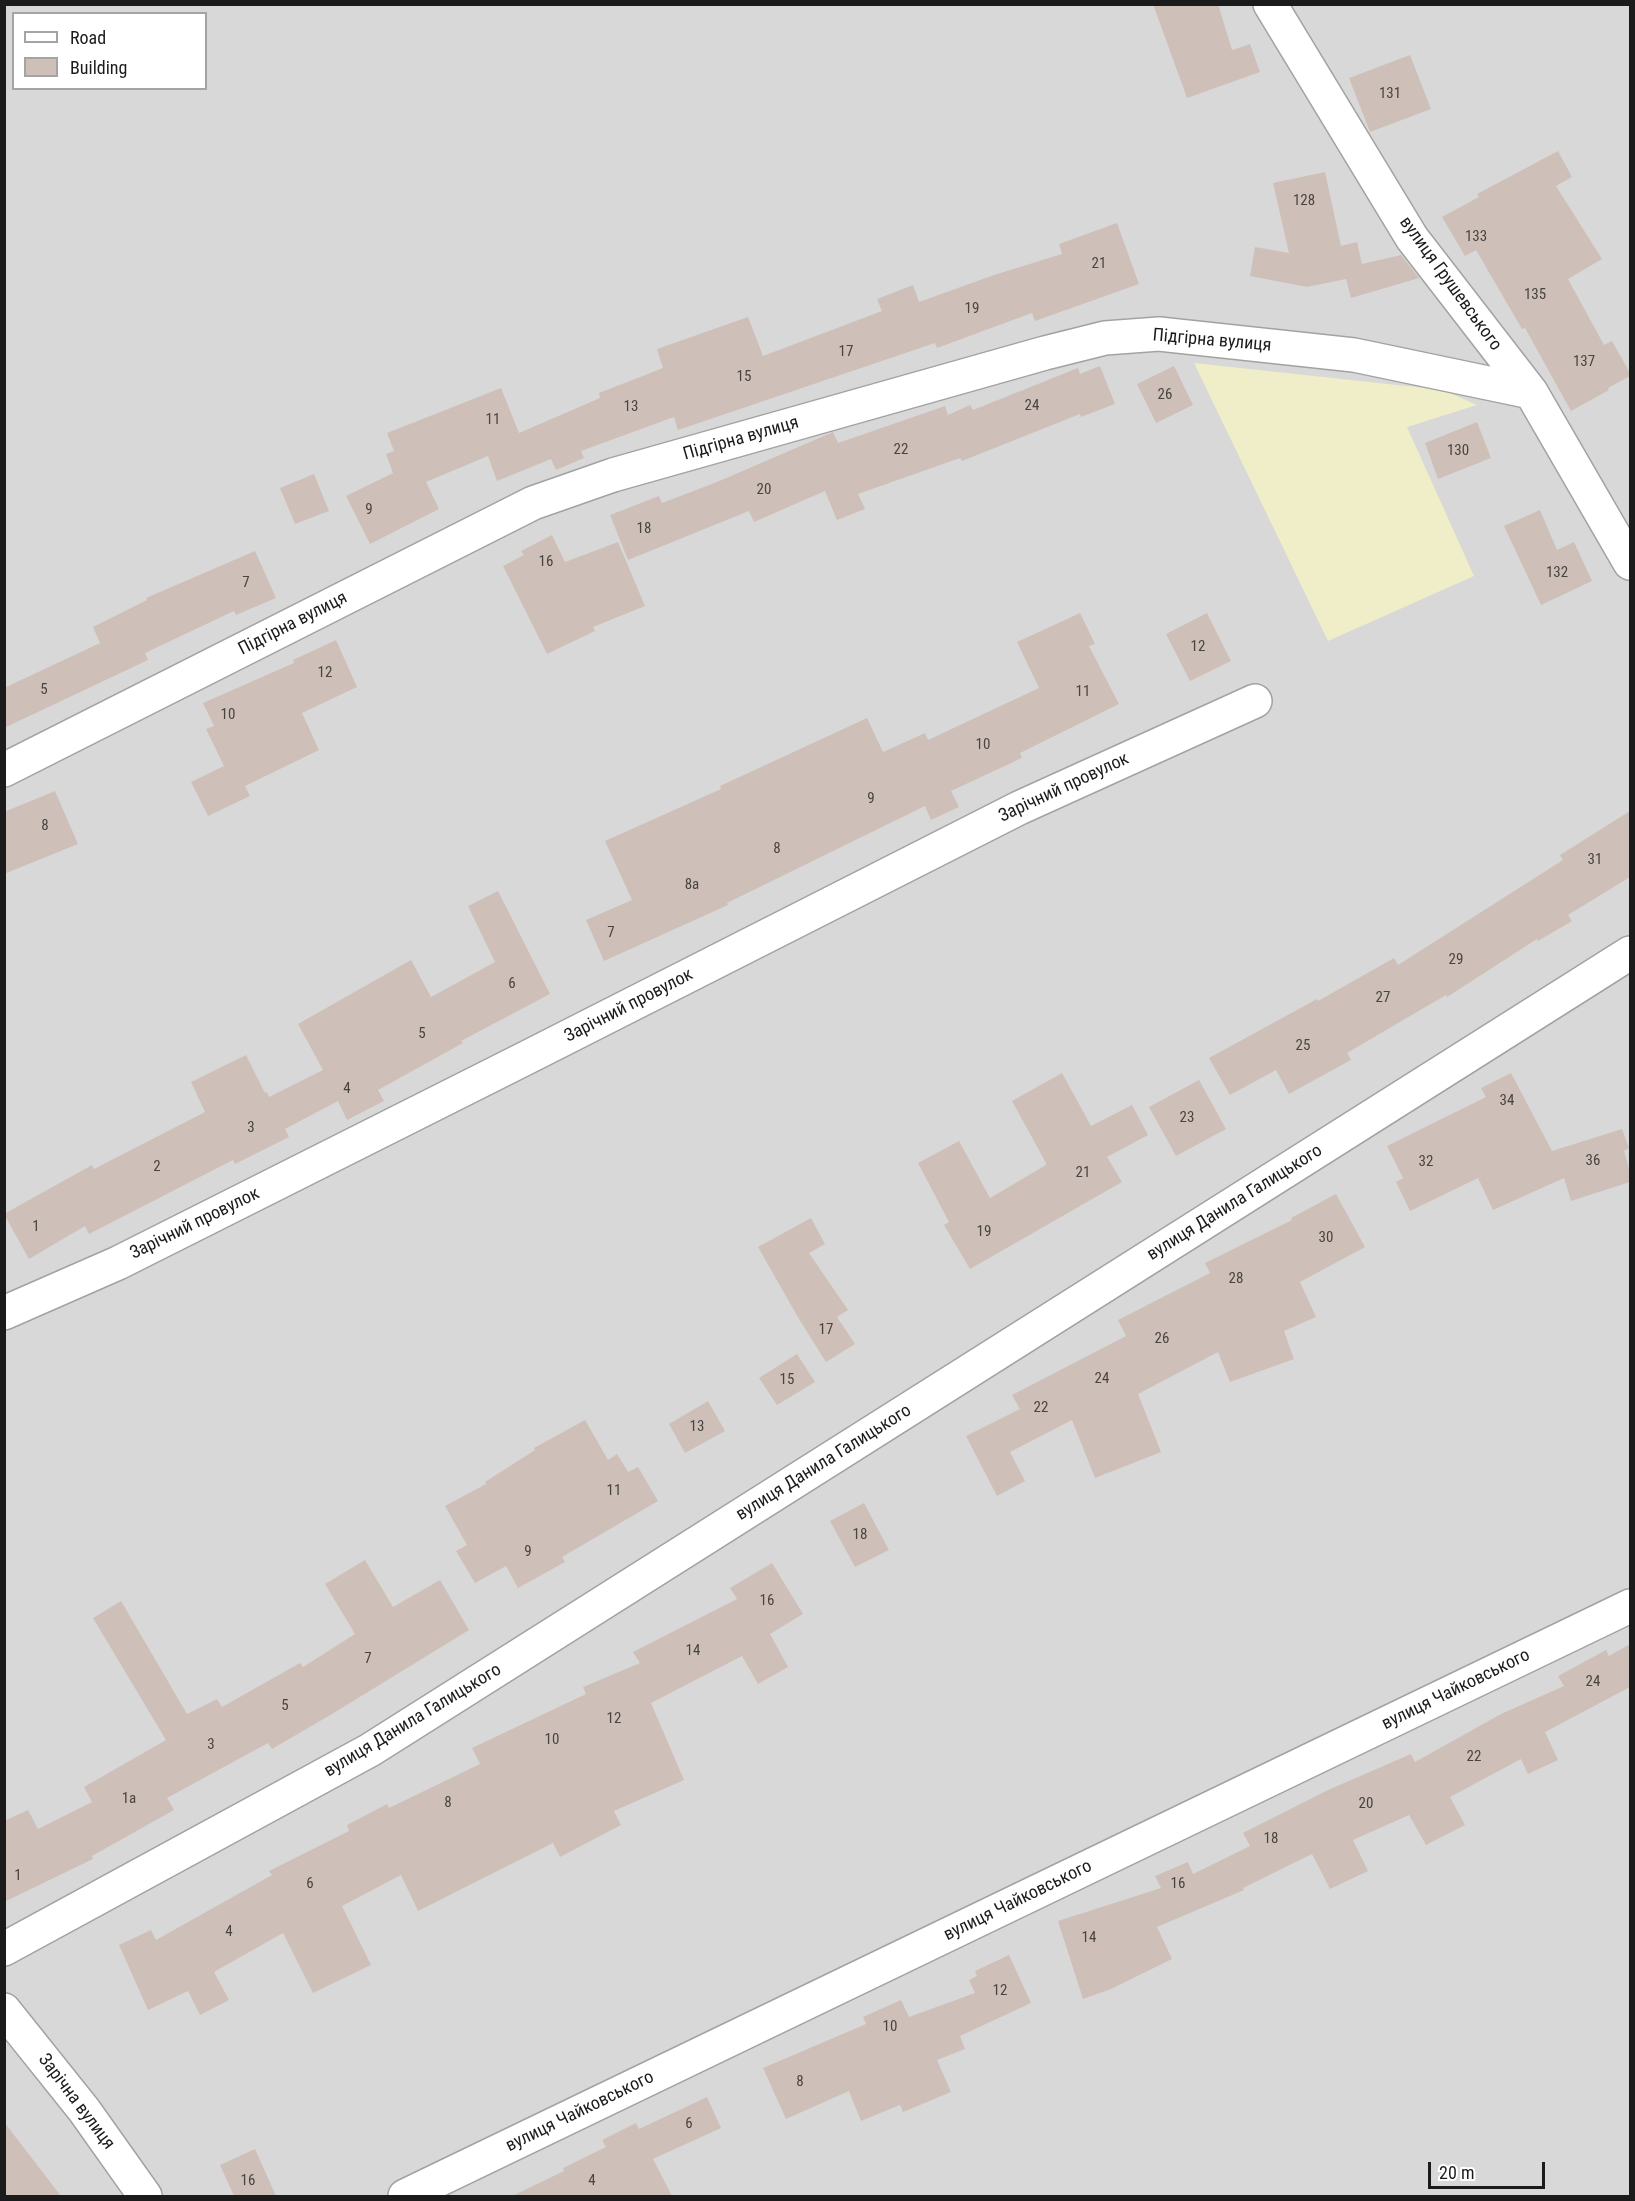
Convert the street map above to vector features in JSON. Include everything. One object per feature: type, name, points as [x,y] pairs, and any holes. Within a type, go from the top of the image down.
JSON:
[{"type":"street","name":"вулиця Грушевського","points":[[1270,4],[1412,238],[1531,392],[1630,563]]},
{"type":"street","name":"Підгірна вулиця","points":[[4,770],[533,503],[613,475],[1045,352],[1105,338],[1159,334],[1354,355],[1531,392]]},
{"type":"street","name":"Зарічний провулок","points":[[4,1312],[139,1252],[1019,808],[1255,701]]},
{"type":"street","name":"вулиця Данила Галицького","points":[[4,1949],[370,1750],[1630,953]]},
{"type":"street","name":"вулиця Чайковського","points":[[405,2196],[1630,1606]]},
{"type":"street","name":"Зарічна вулиця","points":[[4,2010],[84,2110],[145,2196]]},
{"type":"shaded area","points":[[5,5],[1630,5],[1630,2196],[5,2196]]},
{"type":"green space","points":[[1194,363],[1443,390],[1477,405],[1407,427],[1474,576],[1328,641]]},
{"type":"building","points":[[1153,4],[1218,4],[1232,50],[1250,44],[1260,72],[1187,98]]},
{"type":"building","points":[[1410,55],[1431,109],[1370,132],[1349,78]]},
{"type":"building","points":[[1558,151],[1572,177],[1556,186],[1602,259],[1568,279],[1604,345],[1612,341],[1630,373],[1630,376],[1608,388],[1609,390],[1571,411],[1525,328],[1522,329],[1476,250],[1465,256],[1442,217],[1479,197],[1477,194]]},
{"type":"building","points":[[1325,172],[1341,246],[1357,242],[1362,264],[1401,255],[1419,278],[1351,298],[1346,279],[1307,287],[1250,276],[1255,247],[1289,253],[1273,183]]},
{"type":"building","points":[[1117,223],[1139,284],[1035,321],[1032,313],[937,348],[935,343],[678,430],[674,417],[581,451],[584,458],[556,470],[551,459],[497,481],[488,456],[426,482],[439,509],[370,544],[346,496],[393,473],[386,454],[394,451],[387,433],[501,388],[519,433],[600,398],[599,393],[663,368],[657,349],[748,317],[763,356],[882,311],[877,299],[913,285],[919,302],[1062,254],[1059,244]]},
{"type":"building","points":[[1100,366],[1115,404],[1081,417],[1080,414],[962,461],[960,458],[858,494],[865,509],[837,520],[825,491],[754,522],[749,511],[628,560],[610,515],[659,496],[662,503],[833,432],[838,443],[945,406],[948,415],[970,405],[973,410],[1078,368],[1080,374]]},
{"type":"building","points":[[1174,366],[1193,405],[1156,423],[1137,384]]},
{"type":"building","points":[[1477,422],[1491,458],[1438,479],[1425,443]]},
{"type":"building","points":[[314,474],[329,511],[295,524],[280,488]]},
{"type":"building","points":[[1540,510],[1557,550],[1574,542],[1592,581],[1541,605],[1504,526]]},
{"type":"building","points":[[552,535],[565,562],[618,542],[645,606],[593,627],[595,631],[547,654],[503,566],[524,555],[521,551]]},
{"type":"building","points":[[255,551],[276,598],[236,615],[234,611],[145,653],[148,660],[4,728],[4,688],[100,643],[93,627],[147,600],[146,598]]},
{"type":"building","points":[[1080,613],[1095,644],[1089,646],[1119,704],[1020,753],[1022,758],[951,791],[959,807],[931,820],[925,806],[727,903],[728,905],[604,961],[586,920],[632,900],[605,841],[721,789],[720,786],[867,718],[883,752],[925,733],[928,740],[1039,688],[1017,642]]},
{"type":"building","points":[[1207,613],[1231,661],[1190,681],[1166,634]]},
{"type":"building","points":[[336,640],[357,687],[302,713],[319,750],[245,786],[250,796],[208,816],[191,782],[224,766],[206,729],[214,726],[203,703],[294,663],[293,660]]},
{"type":"building","points":[[55,791],[78,844],[4,874],[4,812]]},
{"type":"building","points":[[1630,811],[1630,877],[1568,915],[1572,921],[1538,941],[1537,939],[1447,997],[1446,995],[1347,1053],[1351,1060],[1289,1094],[1276,1070],[1230,1095],[1209,1058],[1394,958],[1398,965],[1563,860],[1560,855]]},
{"type":"building","points":[[498,891],[550,994],[461,1041],[463,1043],[378,1090],[384,1101],[347,1120],[338,1101],[285,1129],[289,1137],[235,1164],[233,1160],[89,1234],[85,1226],[29,1259],[4,1214],[92,1165],[94,1169],[205,1112],[191,1082],[246,1055],[269,1097],[323,1070],[298,1024],[411,960],[431,997],[495,962],[468,906]]},
{"type":"building","points":[[1062,1073],[1091,1126],[1132,1105],[1148,1135],[1107,1157],[1122,1182],[970,1269],[944,1225],[949,1222],[918,1163],[959,1141],[990,1198],[1046,1165],[1012,1101]]},
{"type":"building","points":[[1511,1073],[1552,1151],[1622,1129],[1629,1148],[1624,1151],[1630,1172],[1630,1182],[1571,1201],[1564,1178],[1493,1210],[1478,1178],[1410,1211],[1396,1182],[1403,1178],[1387,1146],[1486,1097],[1481,1088]]},
{"type":"building","points":[[1199,1080],[1226,1129],[1176,1156],[1149,1107]]},
{"type":"building","points":[[1336,1194],[1365,1247],[1300,1282],[1316,1317],[1284,1331],[1294,1359],[1230,1382],[1218,1352],[1138,1394],[1161,1452],[1095,1478],[1072,1420],[1010,1452],[1025,1481],[997,1496],[966,1436],[1020,1409],[1012,1395],[1126,1336],[1118,1320],[1210,1273],[1205,1263],[1292,1220],[1291,1218]]},
{"type":"building","points":[[811,1218],[825,1244],[809,1253],[848,1310],[837,1317],[855,1344],[826,1362],[758,1247]]},
{"type":"building","points":[[797,1354],[815,1382],[777,1405],[759,1378]]},
{"type":"building","points":[[708,1401],[725,1431],[685,1453],[669,1424]]},
{"type":"building","points":[[585,1420],[608,1460],[617,1454],[628,1472],[638,1467],[658,1501],[562,1557],[565,1562],[518,1588],[506,1566],[475,1583],[456,1551],[467,1545],[445,1506],[486,1484],[485,1482],[535,1450],[534,1448]]},
{"type":"building","points":[[864,1503],[889,1550],[855,1567],[830,1521]]},
{"type":"building","points":[[365,1560],[393,1607],[440,1580],[469,1630],[272,1749],[268,1743],[167,1798],[174,1810],[92,1856],[93,1859],[4,1902],[4,1821],[28,1810],[38,1829],[92,1802],[84,1787],[166,1740],[93,1618],[121,1601],[187,1714],[217,1699],[222,1707],[300,1663],[303,1667],[355,1634],[325,1584]]},
{"type":"building","points":[[772,1563],[803,1614],[770,1634],[788,1667],[758,1684],[742,1656],[651,1703],[684,1780],[614,1811],[621,1825],[560,1857],[553,1843],[418,1911],[401,1875],[342,1906],[371,1965],[313,1993],[283,1933],[214,1972],[229,2000],[200,2015],[188,1991],[148,2010],[119,1945],[151,1930],[156,1940],[272,1875],[269,1871],[349,1831],[347,1825],[387,1804],[389,1808],[480,1764],[472,1748],[586,1694],[583,1687],[640,1663],[633,1652],[737,1599],[730,1588]]},
{"type":"building","points":[[1630,1644],[1630,1687],[1545,1732],[1558,1760],[1528,1774],[1521,1759],[1450,1797],[1465,1825],[1426,1845],[1409,1815],[1353,1840],[1368,1871],[1330,1889],[1312,1854],[1243,1888],[1244,1890],[1157,1927],[1172,1959],[1111,1989],[1083,1999],[1058,1921],[1161,1888],[1155,1876],[1188,1862],[1193,1874],[1250,1846],[1243,1833],[1328,1790],[1411,1754],[1415,1762],[1501,1714],[1564,1686],[1558,1676],[1606,1650],[1609,1656]]},
{"type":"building","points":[[1009,1955],[1031,2003],[960,2036],[965,2049],[937,2060],[951,2092],[903,2112],[900,2105],[861,2121],[849,2091],[786,2119],[763,2068],[866,2024],[863,2017],[901,2000],[909,2017],[975,1993],[969,1980],[977,1976],[975,1971]]},
{"type":"building","points":[[707,2097],[721,2128],[653,2159],[672,2196],[512,2196],[564,2171],[563,2168],[606,2147],[602,2140],[636,2123],[639,2129]]},
{"type":"building","points":[[4,2122],[61,2196],[4,2196]]},
{"type":"building","points":[[255,2149],[276,2196],[234,2196],[220,2165]]}]
